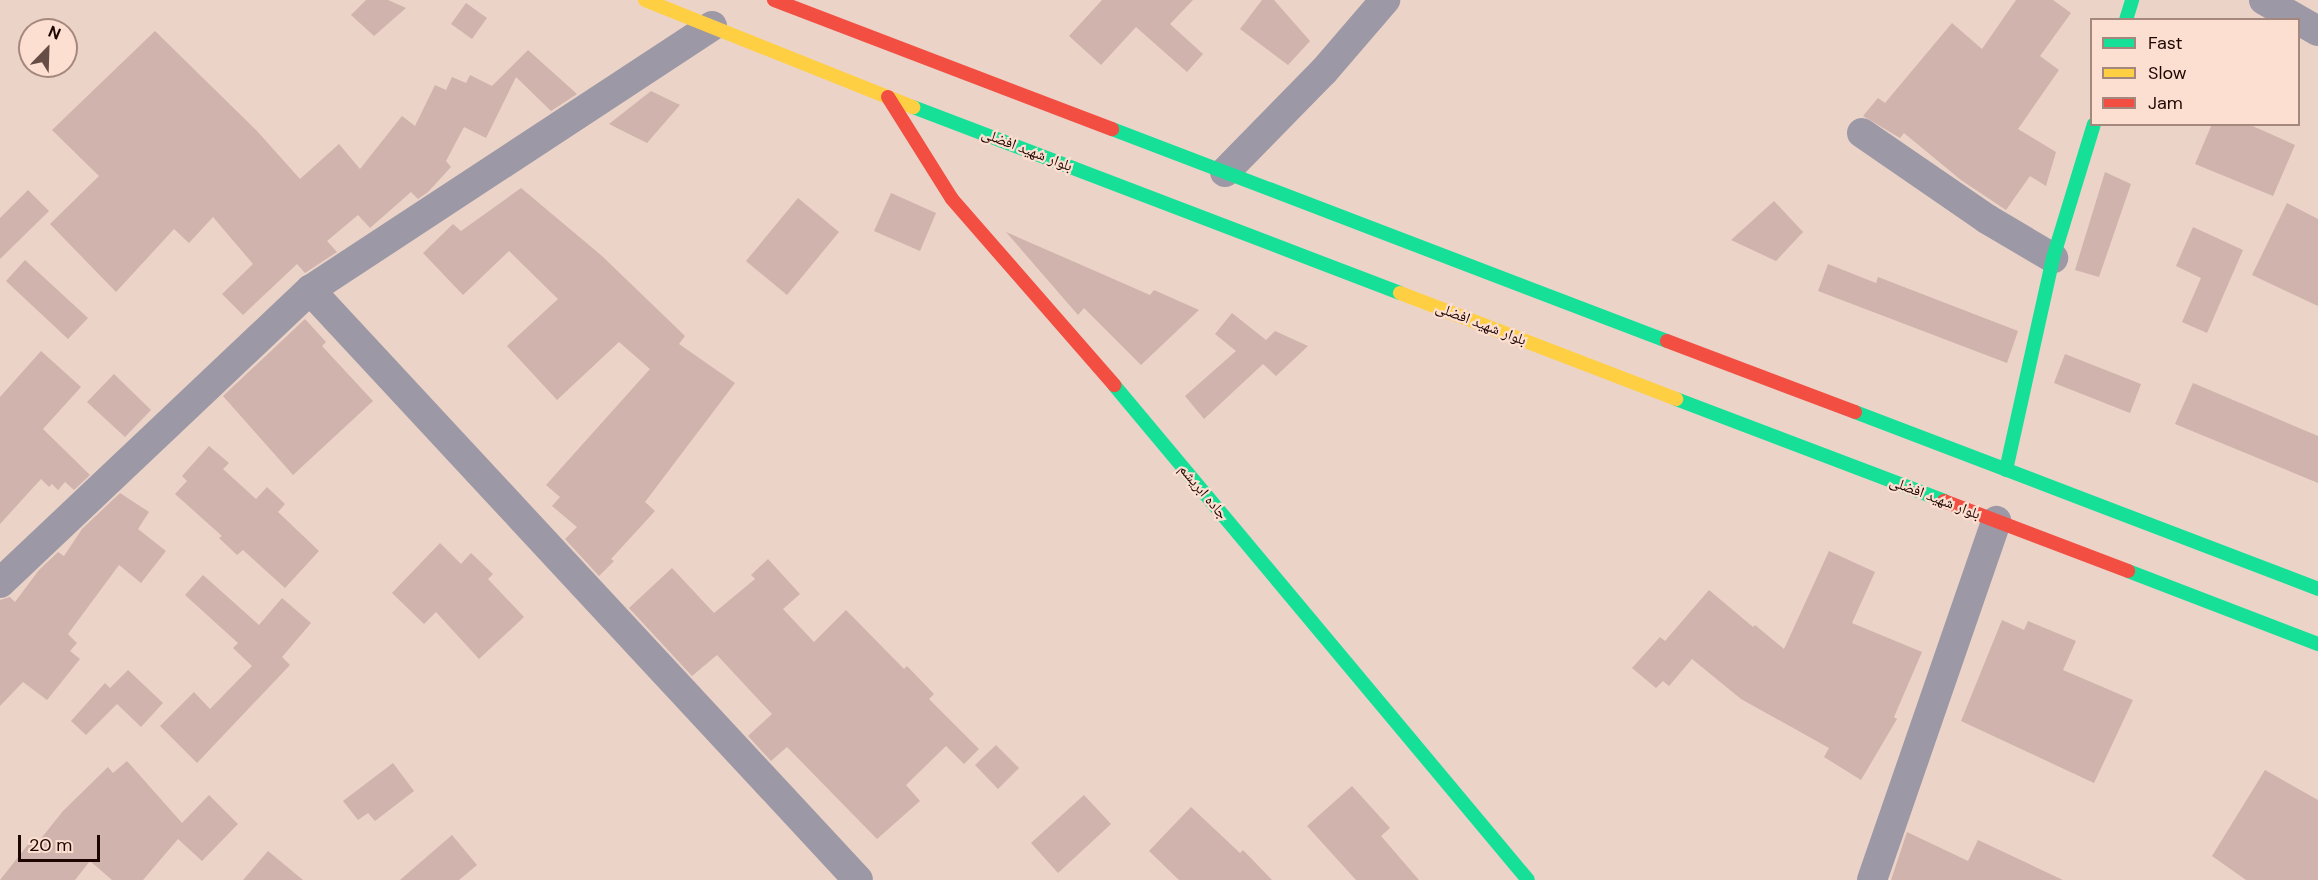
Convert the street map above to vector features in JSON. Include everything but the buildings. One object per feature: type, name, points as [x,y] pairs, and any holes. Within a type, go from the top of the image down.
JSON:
[{"type":"main road","name":"بلوار شهید افضلی","points":[[645,0],[888,97],[1777,431],[1996,521],[2318,644]]},
{"type":"main road","points":[[774,0],[1225,172],[1803,398],[2006,470],[2318,589]]},
{"type":"main road","points":[[2127,18],[2132,0]]},
{"type":"main road","name":"جاده ابریشم","points":[[888,97],[952,199],[1116,389],[1528,880]]},
{"type":"main road","points":[[2006,470],[2052,258],[2093,126]]},
{"type":"street","points":[[1225,172],[1324,71],[1385,0]]},
{"type":"street","points":[[2264,0],[2295,18]]},
{"type":"street","points":[[2300,21],[2318,31]]},
{"type":"street","points":[[0,583],[310,290],[712,26]]},
{"type":"street","points":[[1862,133],[1987,219],[2052,258]]},
{"type":"street","points":[[310,290],[858,880]]},
{"type":"street","points":[[1872,880],[1996,521]]},
{"type":"traffic: fast","points":[[2127,18],[2132,0]]},
{"type":"traffic: fast","points":[[913,107],[1400,293]]},
{"type":"traffic: fast","points":[[2006,470],[2053,258],[2093,126]]},
{"type":"traffic: fast","points":[[1112,129],[1667,341]]},
{"type":"traffic: fast","points":[[1114,385],[1528,880]]},
{"type":"traffic: fast","points":[[1676,399],[1944,501]]},
{"type":"traffic: fast","points":[[1855,412],[2318,589]]},
{"type":"traffic: fast","points":[[2128,571],[2318,644]]},
{"type":"traffic: slow","points":[[645,0],[913,107]]},
{"type":"traffic: slow","points":[[1400,293],[1676,399]]},
{"type":"traffic: jam","points":[[774,0],[1112,129]]},
{"type":"traffic: jam","points":[[888,97],[952,199],[1114,385]]},
{"type":"traffic: jam","points":[[1667,341],[1855,412]]},
{"type":"traffic: jam","points":[[1944,501],[2128,571]]}]
